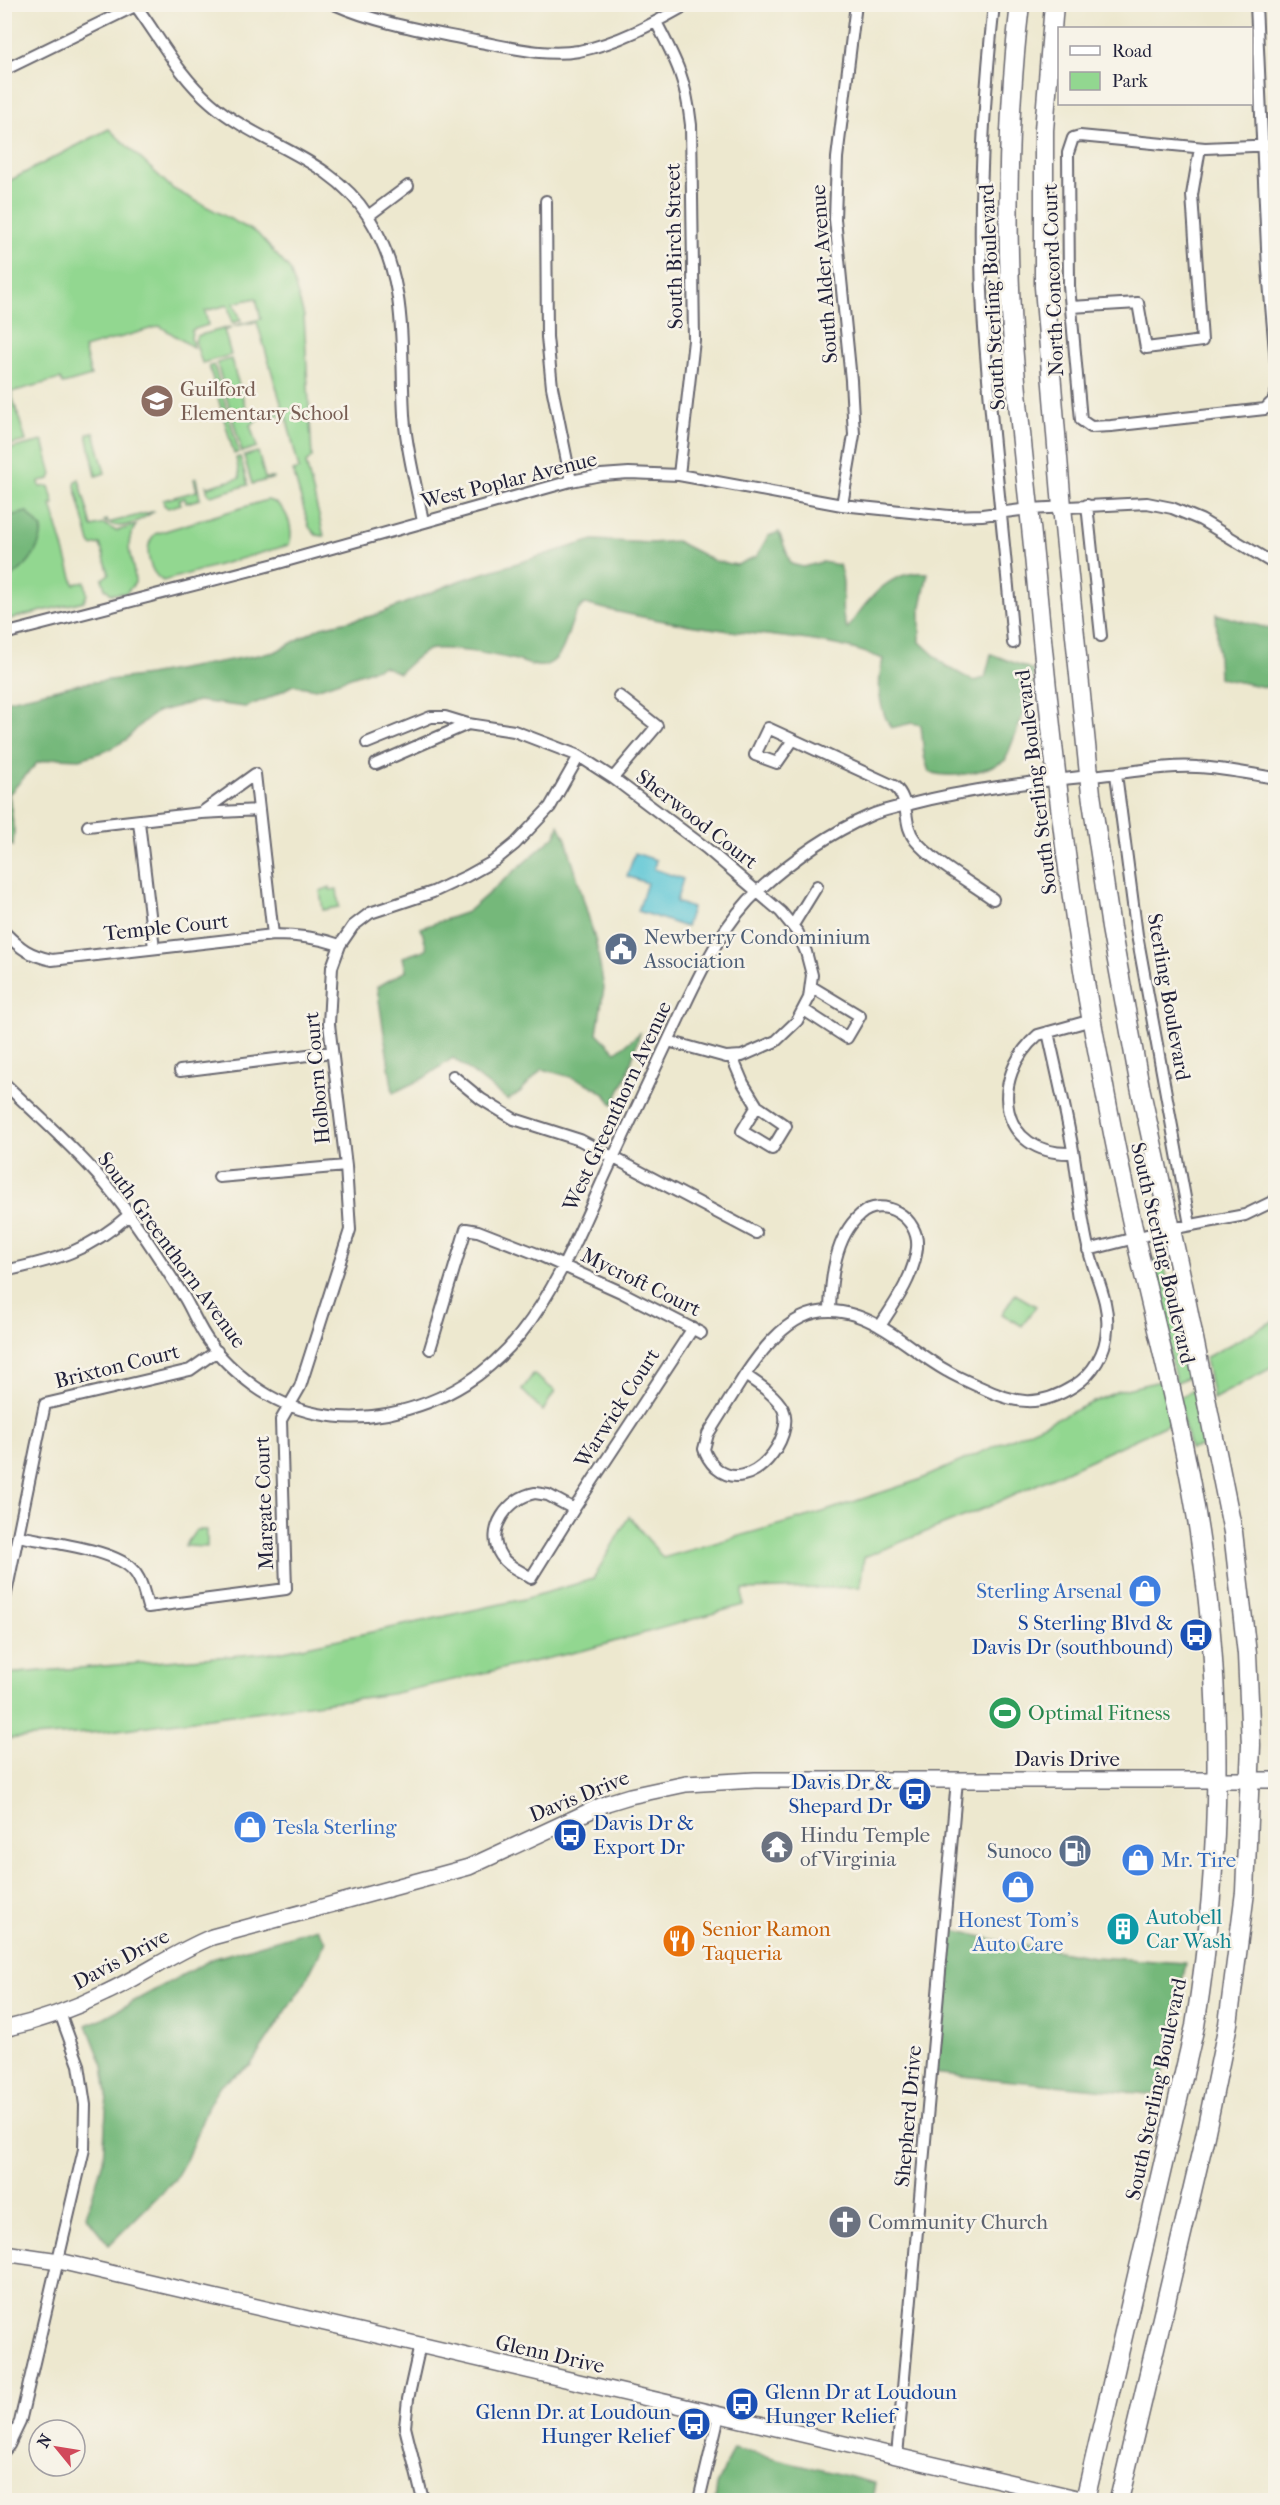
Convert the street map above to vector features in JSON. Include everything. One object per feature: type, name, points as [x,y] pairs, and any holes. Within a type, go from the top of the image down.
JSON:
[{"type":"main road","name":"South Sterling Boulevard","points":[[1020,4],[1011,107],[1009,236],[1014,362],[1057,779],[1074,911],[1092,1020],[1136,1239],[1169,1379],[1201,1542],[1215,1685],[1217,1781],[1214,1878],[1203,1976],[1195,2025],[1085,2500]]},
{"type":"main road","name":"South Sterling Boulevard","points":[[1054,4],[1044,130],[1042,228],[1046,326],[1089,776],[1111,928],[1140,1087],[1220,1469],[1239,1576],[1247,1654],[1251,1780],[1245,1892],[1228,2024],[1205,2136],[1119,2500]]},
{"type":"main road","name":"Davis Drive","points":[[4,2029],[60,2013],[107,1993],[190,1946],[212,1937],[435,1878],[469,1867],[596,1808],[630,1796],[686,1784],[726,1781],[1275,1780]]},
{"type":"main road","name":"Glenn Drive","points":[[4,2253],[59,2261],[1085,2500]]},
{"type":"street","points":[[334,4],[357,14],[406,27],[534,52],[556,53],[579,51],[618,39],[688,4]]},
{"type":"street","name":"South Alder Avenue","points":[[842,505],[854,435],[851,380],[835,219],[836,178],[856,4]]},
{"type":"street","name":"South Sterling Boulevard","points":[[994,4],[982,135],[983,312],[1013,643]]},
{"type":"street","points":[[1256,4],[1264,146],[1271,216],[1275,363]]},
{"type":"street","points":[[4,70],[138,5],[182,73],[211,103],[243,126],[285,146],[322,170],[349,194],[368,216],[387,255],[400,302],[404,417],[423,522]]},
{"type":"street","name":"South Birch Street","points":[[656,22],[678,63],[687,91],[691,124],[694,340],[679,475]]},
{"type":"street","name":"North Concord Court","points":[[1200,148],[1090,136],[1073,138],[1068,153],[1071,307],[1081,420],[1091,427],[1111,426],[1270,407]]},
{"type":"street","points":[[1071,307],[1138,303],[1146,348],[1202,340],[1192,195],[1200,148],[1275,145]]},
{"type":"street","points":[[368,216],[408,186]]},
{"type":"street","points":[[546,201],[547,337],[552,387],[571,481]]},
{"type":"street","points":[[1270,407],[1275,393]]},
{"type":"street","name":"West Poplar Avenue","points":[[4,634],[151,597],[571,481],[601,475],[629,473],[679,475],[842,505],[949,516],[1029,508],[1147,503],[1172,508],[1201,520],[1275,565]]},
{"type":"street","points":[[1087,505],[1101,636]]},
{"type":"street","name":"Sherwood Court","points":[[613,778],[657,726],[620,696]]},
{"type":"street","name":"Sherwood Court","points":[[367,743],[431,717],[445,717],[468,724],[514,731],[579,756],[613,778],[706,848],[758,891],[793,925]]},
{"type":"street","points":[[376,764],[468,724]]},
{"type":"street","points":[[793,740],[894,786],[902,795],[906,805],[908,824],[915,840],[925,850],[993,899]]},
{"type":"street","name":"Holborn Court","points":[[289,1406],[300,1387],[350,1230],[346,1166],[329,1024],[332,967],[340,945],[353,926],[370,913],[433,892],[494,861],[515,844],[550,807],[579,756]]},
{"type":"street","name":"West Greenthorn Avenue","points":[[289,1406],[330,1418],[375,1416],[412,1408],[456,1389],[483,1371],[525,1331],[564,1266],[668,1041],[718,941],[758,891],[792,864],[848,826],[873,814],[951,794],[1151,768],[1198,767],[1275,778]]},
{"type":"street","points":[[201,813],[255,774],[273,935]]},
{"type":"street","name":"Sterling Boulevard","points":[[1116,774],[1137,935],[1190,1225]]},
{"type":"street","points":[[88,826],[139,822],[201,813],[259,810]]},
{"type":"street","points":[[139,822],[154,948]]},
{"type":"street","points":[[668,1041],[732,1057],[751,1053],[787,1033],[804,1010],[812,987],[809,959],[793,925],[817,886]]},
{"type":"street","name":"Temple Court","points":[[4,933],[20,948],[32,955],[52,960],[273,935],[320,938],[340,945]]},
{"type":"street","points":[[804,1010],[847,1038],[860,1016],[812,987]]},
{"type":"street","points":[[1073,1153],[1052,1153],[1028,1141],[1016,1131],[1007,1111],[1008,1085],[1017,1062],[1031,1041],[1038,1035],[1092,1020]]},
{"type":"street","points":[[745,1375],[778,1401],[783,1410],[785,1422],[782,1437],[768,1458],[750,1475],[734,1477],[720,1471],[712,1464],[704,1449],[708,1434],[745,1375],[768,1344],[780,1332],[802,1318],[830,1309],[853,1314],[880,1326],[947,1372],[1004,1399],[1017,1402],[1041,1400],[1062,1392],[1083,1380],[1097,1362],[1106,1341],[1107,1313],[1089,1250],[1073,1153],[1048,1032]]},
{"type":"street","points":[[180,1071],[332,1052]]},
{"type":"street","points":[[732,1057],[742,1083],[756,1106]]},
{"type":"street","points":[[453,1076],[481,1099],[514,1119],[580,1140],[614,1156],[756,1233]]},
{"type":"street","name":"South Greenthorn Avenue","points":[[7,1089],[82,1157],[129,1215],[186,1301],[208,1341],[255,1387],[289,1406]]},
{"type":"street","points":[[219,1177],[346,1166]]},
{"type":"street","points":[[1089,1250],[1170,1229],[1245,1215],[1275,1200]]},
{"type":"street","points":[[830,1309],[835,1262],[842,1242],[853,1222],[859,1215],[872,1209],[897,1212],[908,1218],[915,1229],[917,1248],[907,1280],[880,1326]]},
{"type":"street","points":[[4,1271],[75,1252],[108,1233],[129,1215]]},
{"type":"street","name":"Mycroft Court","points":[[430,1349],[466,1230],[478,1231],[564,1266],[697,1330]]},
{"type":"street","name":"Warwick Court","points":[[574,1509],[555,1498],[542,1494],[525,1494],[516,1499],[503,1515],[497,1529],[496,1545],[500,1554],[508,1564],[531,1578],[574,1509],[697,1330]]},
{"type":"street","name":"Brixton Court","points":[[4,1604],[45,1404],[190,1370],[217,1351]]},
{"type":"street","name":"Margate Court","points":[[18,1536],[111,1556],[132,1568],[141,1581],[148,1607],[286,1589],[280,1420],[289,1406]]},
{"type":"street","name":"Shepherd Drive","points":[[897,2456],[957,1780]]},
{"type":"street","points":[[4,2451],[20,2422],[84,2149],[86,2104],[79,2065],[60,2013]]},
{"type":"street","points":[[420,2345],[408,2399],[405,2427],[423,2500]]},
{"type":"street","points":[[699,2500],[719,2415]]},
{"type":"green space","points":[[109,129],[173,189],[257,233],[290,270],[304,316],[312,457],[306,463],[324,536],[316,535],[309,527],[293,471],[299,469],[286,416],[275,416],[275,413],[283,410],[257,322],[233,326],[261,319],[256,298],[234,303],[241,320],[232,323],[228,305],[205,311],[208,325],[192,330],[191,339],[194,348],[160,326],[84,348],[91,376],[63,384],[60,379],[11,392],[26,441],[5,446],[5,183]]},
{"type":"green space","points":[[230,327],[224,330],[231,355],[202,363],[195,341],[197,336]]},
{"type":"green space","points":[[231,359],[249,418],[258,420],[250,425],[257,447],[242,452],[217,363]]},
{"type":"green space","points":[[214,365],[239,452],[234,454],[209,366]]},
{"type":"green space","points":[[94,432],[105,473],[96,476],[87,434]]},
{"type":"green space","points":[[43,441],[52,474],[50,479],[39,481],[40,487],[49,486],[54,504],[51,505],[74,584],[85,582],[87,594],[84,601],[5,620],[5,581],[19,571],[35,553],[42,529],[27,512],[5,517],[5,450]]},
{"type":"green space","points":[[258,452],[265,478],[275,478],[252,484],[244,456]]},
{"type":"green space","points":[[240,457],[248,485],[211,496],[208,494],[206,485],[208,487],[240,478],[236,458]]},
{"type":"green space","points":[[196,478],[200,499],[186,503],[185,498],[179,500],[181,504],[168,508],[164,505],[163,500],[197,491],[194,479]]},
{"type":"green space","points":[[79,479],[92,527],[104,524],[116,531],[136,525],[129,547],[135,583],[126,593],[111,594],[105,588],[102,579],[109,574],[100,544],[92,546],[90,543],[75,486]]},
{"type":"green space","points":[[267,500],[279,506],[287,517],[291,531],[289,545],[163,581],[154,572],[148,552],[151,539],[155,534]]},
{"type":"green space","points":[[155,511],[130,524],[117,526],[108,523]]},
{"type":"green space","points":[[27,512],[42,529],[41,538],[35,553],[25,566],[5,581],[5,517]]},
{"type":"green space","points":[[779,532],[791,564],[803,567],[822,562],[839,565],[843,582],[844,620],[847,629],[871,597],[890,581],[914,573],[928,573],[920,611],[920,642],[946,666],[973,681],[985,678],[991,654],[1033,670],[1032,692],[1005,761],[968,774],[948,775],[929,772],[924,756],[921,725],[912,723],[891,728],[886,720],[880,694],[883,659],[822,642],[683,624],[585,604],[578,610],[559,655],[552,662],[543,666],[533,666],[485,654],[435,649],[421,654],[399,673],[383,666],[316,689],[293,685],[269,698],[245,707],[198,701],[157,712],[143,722],[126,740],[106,751],[80,759],[57,758],[37,763],[9,794],[14,831],[13,846],[5,842],[5,701],[79,684],[148,675],[275,652],[321,627],[376,615],[461,580],[593,540],[651,543],[676,541],[715,561],[737,565],[757,556],[768,536]]},
{"type":"green space","points":[[1216,614],[1275,630],[1275,689],[1219,678]]},
{"type":"green space","points":[[559,825],[566,839],[596,943],[604,988],[597,1033],[616,1052],[640,1033],[627,1075],[613,1105],[607,1097],[591,1085],[542,1069],[520,1092],[508,1100],[453,1058],[424,1078],[393,1093],[377,987],[406,971],[403,957],[427,949],[421,928],[467,912],[556,835]]},
{"type":"green space","points":[[330,887],[330,890],[337,889],[339,907],[323,910],[320,891]]},
{"type":"green space","points":[[1156,1259],[1165,1269],[1184,1358],[1194,1374],[1176,1383],[1151,1267]]},
{"type":"green space","points":[[1015,1294],[1036,1306],[1022,1326],[1002,1314]]},
{"type":"green space","points":[[1275,1320],[1275,1366],[1213,1399],[1205,1358]]},
{"type":"green space","points":[[533,1374],[555,1391],[543,1411],[522,1390]]},
{"type":"green space","points":[[1169,1379],[1177,1420],[990,1506],[864,1557],[860,1587],[743,1590],[743,1605],[585,1650],[391,1694],[102,1732],[5,1739],[5,1674],[279,1652],[524,1599],[593,1579],[629,1516],[663,1558],[823,1512],[919,1480],[1118,1391]]},
{"type":"green space","points":[[1196,1388],[1209,1445],[1190,1449],[1178,1399]]},
{"type":"green space","points":[[196,1530],[207,1530],[207,1547],[185,1546]]},
{"type":"green space","points":[[317,1928],[326,1941],[305,1982],[250,2066],[220,2085],[175,2179],[109,2245],[86,2216],[103,2161],[107,2094],[103,2066],[87,2025],[212,1959]]},
{"type":"green space","points":[[946,1928],[991,1939],[1094,1957],[1186,1963],[1158,2095],[931,2073]]},
{"type":"green space","points":[[733,2448],[875,2483],[872,2500],[715,2500],[717,2486]]},
{"type":"water","points":[[635,853],[656,860],[654,869],[683,879],[676,902],[692,908],[686,927],[638,911],[647,883],[627,876]]},
{"type":"place","name":"Guilford Elementary School","points":[[157,401]]},
{"type":"place","name":"Newberry Condominium Association","points":[[621,949]]},
{"type":"place","name":"Sterling Arsenal","points":[[1145,1591]]},
{"type":"place","name":"S Sterling Blvd & Davis Dr (southbound)","points":[[1196,1635]]},
{"type":"place","name":"Optimal Fitness","points":[[1005,1713]]},
{"type":"place","name":"Davis Dr & Shepard Dr","points":[[915,1794]]},
{"type":"place","name":"Tesla Sterling","points":[[250,1827]]},
{"type":"place","name":"Davis Dr & Export Dr","points":[[570,1835]]},
{"type":"place","name":"Hindu Temple of Virginia","points":[[777,1847]]},
{"type":"place","name":"Sunoco","points":[[1075,1851]]},
{"type":"place","name":"Mr. Tire","points":[[1138,1860]]},
{"type":"place","name":"Honest Tom's Auto Care","points":[[1018,1887]]},
{"type":"place","name":"Autobell Car Wash","points":[[1123,1929]]},
{"type":"place","name":"Senior Ramon Taqueria","points":[[679,1941]]},
{"type":"place","name":"Community Church","points":[[845,2222]]},
{"type":"place","name":"Glenn Dr at Loudoun Hunger Relief","points":[[742,2404]]},
{"type":"place","name":"Glenn Dr. at Loudoun Hunger Relief","points":[[694,2424]]}]
